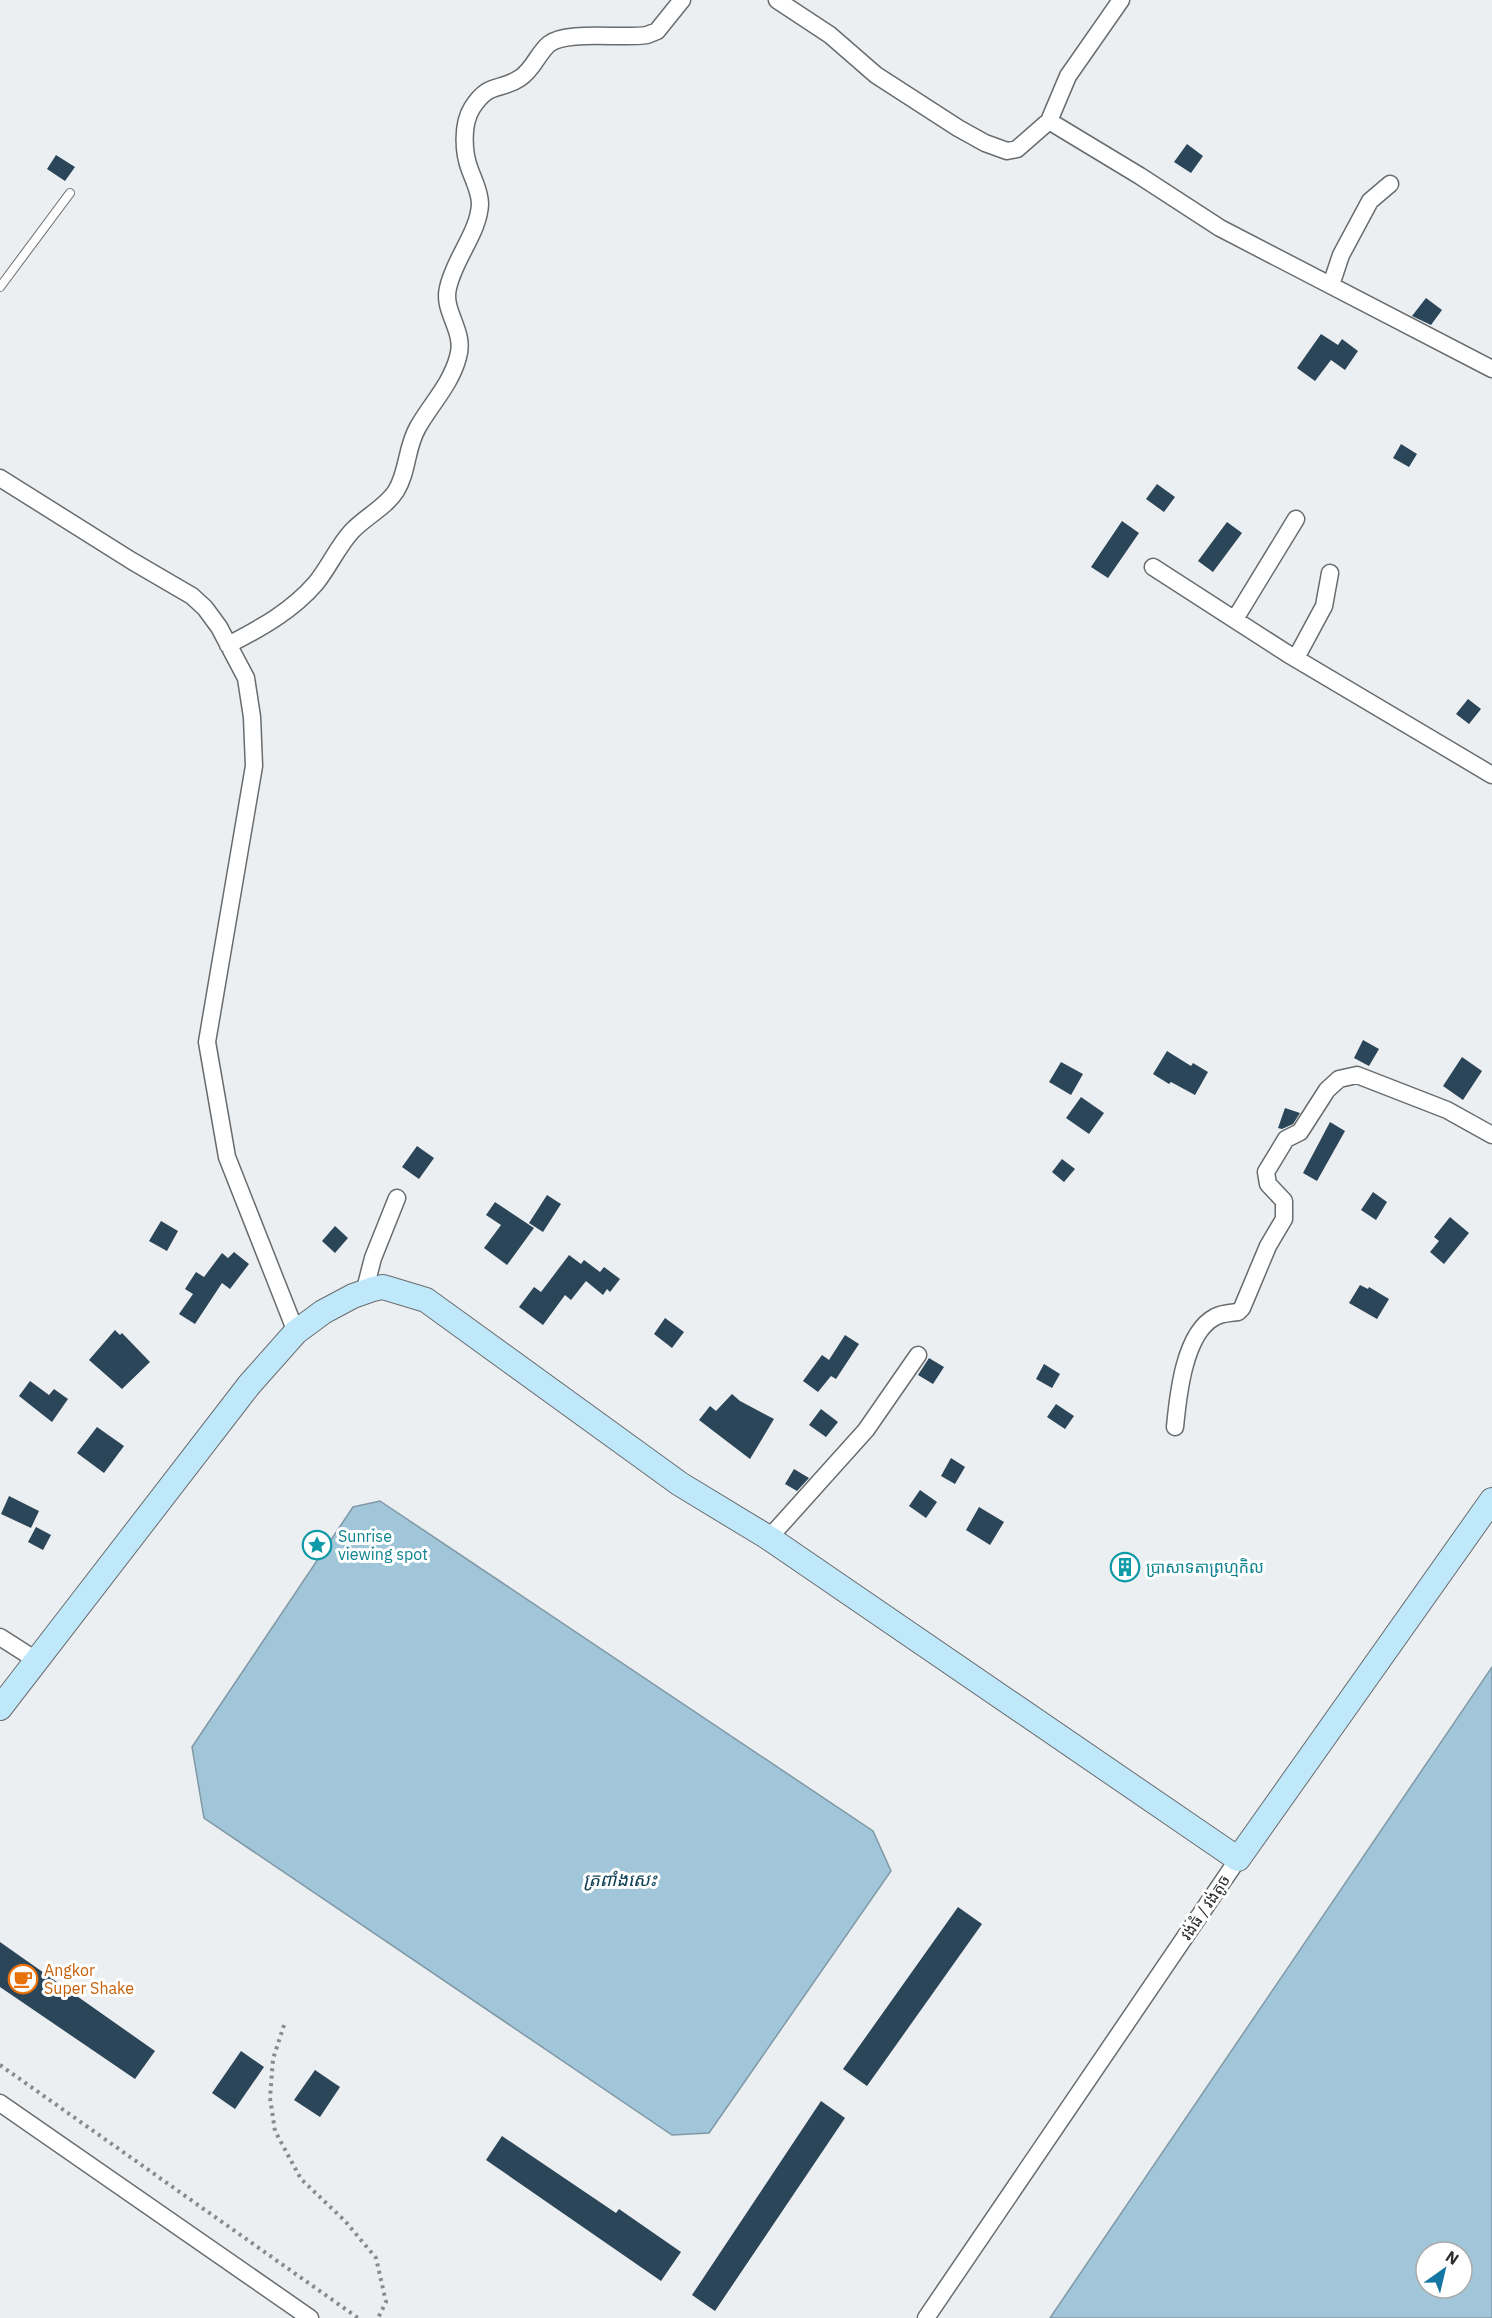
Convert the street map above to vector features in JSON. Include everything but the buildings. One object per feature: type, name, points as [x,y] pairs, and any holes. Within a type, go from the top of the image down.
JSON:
[{"type":"main road","points":[[0,1708],[249,1385],[296,1332],[323,1312],[383,1287],[426,1300],[680,1484],[769,1538],[1238,1859]]},
{"type":"main road","name":"វង់ធំ / វង់តូច","points":[[1238,1859],[1492,1500]]},
{"type":"street","points":[[228,645],[291,609],[316,582],[352,531],[396,492],[417,428],[447,383],[459,356],[459,333],[449,310],[446,296],[450,277],[477,222],[480,203],[478,191],[468,167],[465,146],[470,111],[489,88],[522,77],[548,45],[556,39],[576,36],[647,35],[657,31],[682,0]]},
{"type":"street","points":[[777,0],[823,30],[876,75],[958,128],[985,143],[1007,151],[1017,148],[1049,121],[1068,76],[1121,0]]},
{"type":"street","points":[[1049,121],[1220,228],[1492,369]]},
{"type":"street","points":[[1331,285],[1341,255],[1370,201],[1390,184]]},
{"type":"street","points":[[0,478],[192,596],[219,627],[246,678],[252,717],[254,766],[207,1042],[227,1157],[296,1332]]},
{"type":"street","points":[[1235,619],[1296,519]]},
{"type":"street","points":[[1153,567],[1296,658],[1492,775]]},
{"type":"street","points":[[1296,658],[1324,606],[1330,573]]},
{"type":"street","points":[[1174,1427],[1190,1347],[1207,1322],[1224,1313],[1238,1312],[1242,1308],[1268,1246],[1284,1219],[1284,1201],[1268,1184],[1266,1172],[1286,1139],[1300,1132],[1327,1090],[1339,1079],[1357,1075],[1447,1110],[1492,1135]]},
{"type":"street","points":[[364,1293],[373,1258],[397,1198]]},
{"type":"street","points":[[769,1538],[866,1430],[918,1355]]},
{"type":"street","points":[[0,1637],[36,1660]]},
{"type":"street","name":"វង់ធំ / វង់តូច","points":[[926,2318],[1238,1859]]},
{"type":"street","points":[[0,2103],[310,2318]]},
{"type":"lane","points":[[0,287],[70,193]]},
{"type":"path","points":[[284,2025],[273,2059],[270,2098],[275,2131],[301,2179],[345,2222],[376,2258],[386,2302],[378,2318]]},
{"type":"path","points":[[0,2065],[358,2318]]},
{"type":"water","name":"ត្រពាំងសេះ","points":[[380,1501],[873,1831],[891,1871],[709,2133],[672,2135],[204,1818],[192,1747],[353,1507]]},
{"type":"water","points":[[1492,1667],[1492,2318],[1050,2318]]},
{"type":"place","name":"Sunrise viewing spot","points":[[317,1545]]},
{"type":"place","name":"ប្រាសាទតាព្រហ្មកិល","points":[[1125,1567]]},
{"type":"place","name":"Angkor Super Shake","points":[[23,1979]]}]
